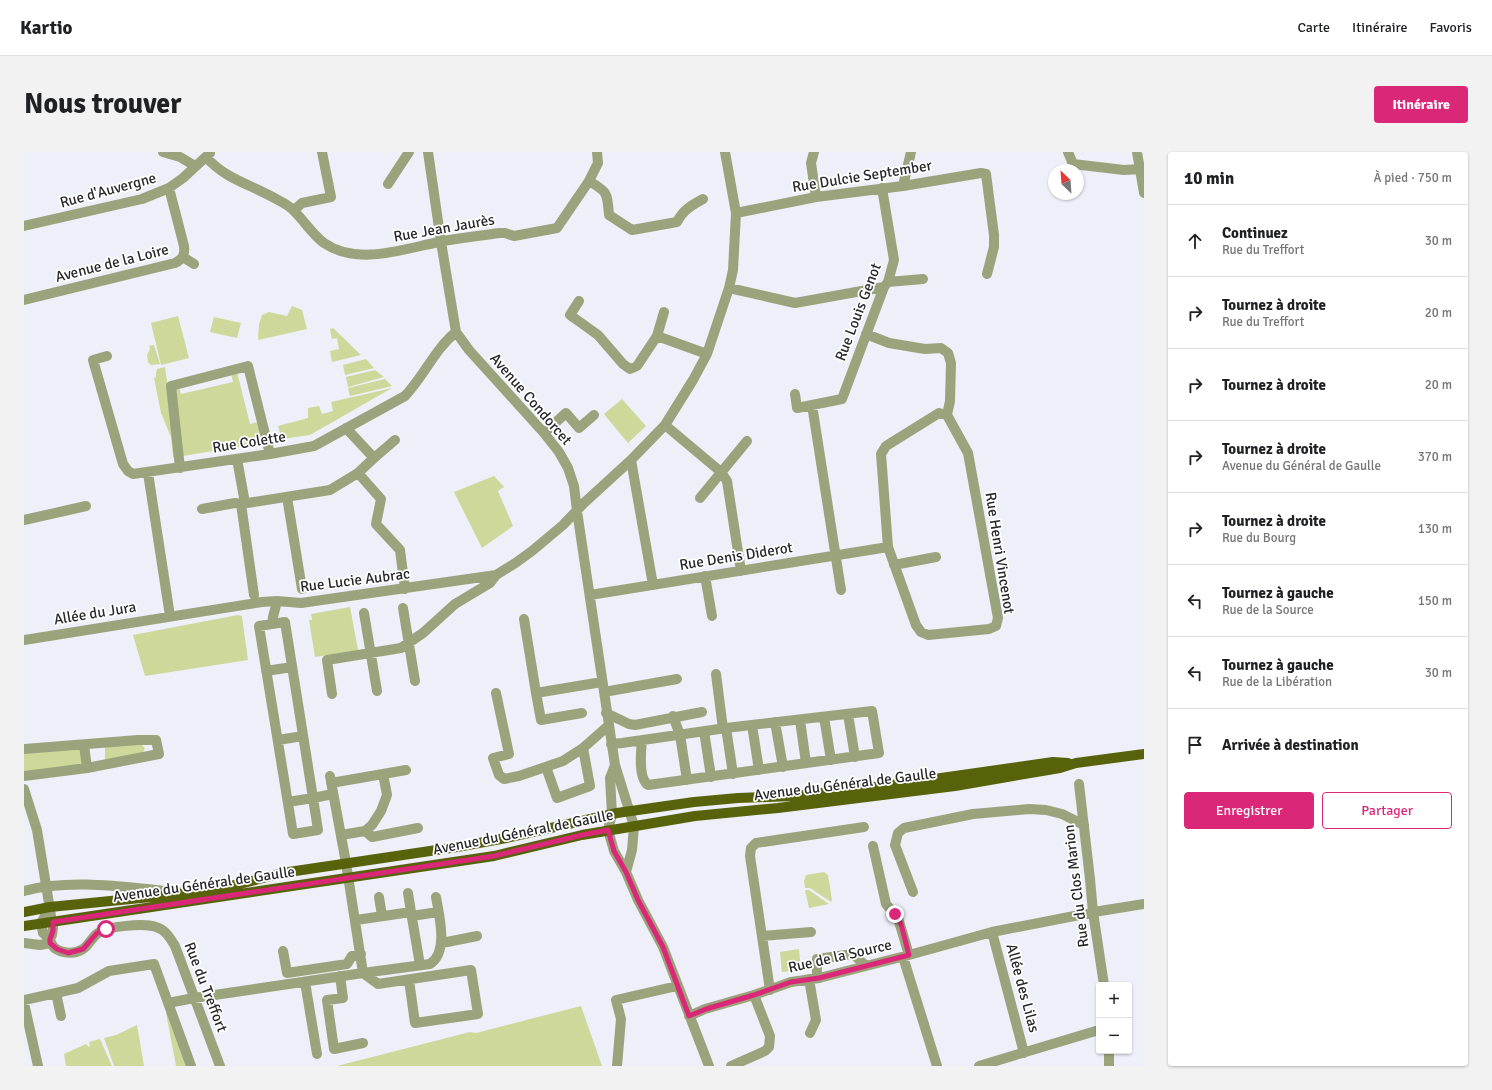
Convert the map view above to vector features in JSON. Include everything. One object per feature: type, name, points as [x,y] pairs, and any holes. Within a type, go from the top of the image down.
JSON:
[{"type":"main road","name":"Avenue du Général de Gaulle","points":[[24,926],[494,856],[582,835],[695,816],[778,808],[955,786],[1060,768],[1076,763],[1144,754]]},
{"type":"main road","name":"Avenue du Général de Gaulle","points":[[24,912],[50,907],[194,893],[240,884],[282,873],[486,842],[629,811],[694,802],[738,798],[794,796],[885,786],[1053,762],[1076,763]]},
{"type":"street","points":[[163,152],[180,157],[195,166]]},
{"type":"street","points":[[294,210],[302,203],[331,198],[322,152]]},
{"type":"street","points":[[388,184],[409,152]]},
{"type":"street","name":"Avenue Condorcet","points":[[428,152],[456,332],[469,350],[560,452],[568,468],[574,486],[611,744],[615,765],[634,826]]},
{"type":"street","name":"Rue Jean Jaurès","points":[[208,154],[216,167],[228,176],[278,200],[294,210],[324,243],[331,247],[354,254],[383,253],[499,233],[506,233],[514,236],[557,228],[589,180],[598,163],[597,152]]},
{"type":"street","points":[[332,694],[327,660],[401,648],[423,633],[455,604],[490,583],[496,575],[532,551],[563,525],[665,425],[707,354],[729,288],[733,270],[736,213],[725,152]]},
{"type":"street","points":[[814,152],[811,163],[816,197]]},
{"type":"street","points":[[903,186],[911,152]]},
{"type":"street","points":[[1068,152],[1071,164]]},
{"type":"street","points":[[1137,152],[1144,193]]},
{"type":"street","name":"Rue d'Auvergne","points":[[24,226],[142,199],[170,188],[183,178],[208,154]]},
{"type":"street","points":[[1084,168],[1124,170],[1141,169]]},
{"type":"street","name":"Rue Dulcie September","points":[[736,213],[816,197],[903,186],[981,173],[986,174],[994,235],[994,247],[987,274]]},
{"type":"street","points":[[589,180],[603,188],[607,194],[609,215],[632,230],[677,222],[688,208],[703,199]]},
{"type":"street","name":"Avenue de la Loire","points":[[24,300],[175,263],[180,260],[185,252],[170,188]]},
{"type":"street","name":"Rue Louis Genot","points":[[812,405],[842,399],[886,285],[894,260],[882,188]]},
{"type":"street","points":[[183,256],[194,264]]},
{"type":"street","points":[[729,288],[795,303],[923,278]]},
{"type":"street","points":[[579,300],[570,315],[598,334],[623,364],[630,369],[637,366],[657,336],[664,312]]},
{"type":"street","name":"Rue Colette","points":[[107,356],[93,360],[123,464],[128,471],[133,474],[180,468],[314,446],[405,396],[445,342],[456,332]]},
{"type":"street","points":[[866,334],[890,343],[925,349],[941,348],[946,351],[950,356],[951,362],[950,401],[947,415]]},
{"type":"street","points":[[657,336],[707,354]]},
{"type":"street","points":[[180,468],[171,386],[248,366],[270,454]]},
{"type":"street","points":[[795,394],[797,408],[812,405],[841,590]]},
{"type":"street","points":[[544,433],[566,413],[579,428],[594,415]]},
{"type":"street","name":"Rue Henri Vincenot","points":[[939,413],[947,415],[968,453],[998,618],[996,626],[989,629],[928,635],[921,632],[916,625],[888,547],[881,454],[886,446],[939,413]]},
{"type":"street","points":[[665,425],[721,472],[727,481],[741,571]]},
{"type":"street","points":[[346,428],[374,458]]},
{"type":"street","points":[[202,509],[330,490],[358,473],[395,440]]},
{"type":"street","points":[[700,498],[747,441]]},
{"type":"street","points":[[237,459],[254,595]]},
{"type":"street","points":[[631,460],[653,585]]},
{"type":"street","points":[[148,472],[170,616]]},
{"type":"street","points":[[358,473],[380,499],[376,524],[400,550],[405,589]]},
{"type":"street","points":[[287,497],[302,589]]},
{"type":"street","points":[[24,520],[86,506]]},
{"type":"street","name":"Rue Denis Diderot","points":[[590,595],[888,547]]},
{"type":"street","points":[[894,565],[936,557]]},
{"type":"street","name":"Rue Lucie Aubrac","points":[[170,616],[262,602],[277,601],[301,603],[496,575]]},
{"type":"street","points":[[705,576],[712,616]]},
{"type":"street","points":[[272,624],[272,617],[277,601]]},
{"type":"street","points":[[403,608],[415,681]]},
{"type":"street","points":[[364,613],[376,691]]},
{"type":"street","name":"Allée du Jura","points":[[24,640],[170,616]]},
{"type":"street","points":[[524,619],[541,720],[582,713]]},
{"type":"street","points":[[285,622],[292,667],[318,830],[293,834],[259,626],[285,622]]},
{"type":"street","points":[[266,671],[292,667]]},
{"type":"street","points":[[716,674],[724,729],[733,774]]},
{"type":"street","points":[[604,692],[677,679]]},
{"type":"street","points":[[536,693],[602,682]]},
{"type":"street","points":[[496,693],[509,754],[494,758],[499,775],[504,779],[510,779],[562,761],[583,748],[608,726]]},
{"type":"street","points":[[611,744],[704,731],[872,711],[880,753],[648,785],[645,783],[641,763],[642,740]]},
{"type":"street","points":[[606,713],[629,724],[635,725],[673,716],[702,712]]},
{"type":"street","points":[[848,714],[855,757]]},
{"type":"street","points":[[673,716],[680,735],[687,780]]},
{"type":"street","points":[[824,717],[831,760]]},
{"type":"street","points":[[800,720],[806,764]]},
{"type":"street","points":[[776,722],[783,767]]},
{"type":"street","points":[[752,725],[759,770]]},
{"type":"street","points":[[704,731],[711,777]]},
{"type":"street","points":[[278,740],[303,736]]},
{"type":"street","points":[[24,749],[138,740],[156,740],[159,754],[87,768],[24,776]]},
{"type":"street","points":[[84,745],[87,768]]},
{"type":"street","points":[[546,767],[557,798],[590,786],[583,748]]},
{"type":"street","name":"Avenue Condorcet","points":[[608,830],[612,814],[610,778],[615,765]]},
{"type":"street","points":[[406,770],[331,779],[349,877],[363,973],[378,984],[471,970],[478,1014],[415,1023],[409,980]]},
{"type":"street","points":[[341,835],[365,831],[372,825],[381,811],[387,795],[382,774]]},
{"type":"street","name":"Rue du Clos Marion","points":[[1079,784],[1084,825],[1095,880],[1093,912],[1104,982]]},
{"type":"street","points":[[24,789],[37,830],[53,922],[53,931],[50,941]]},
{"type":"street","points":[[288,802],[333,794]]},
{"type":"street","points":[[913,892],[895,846],[898,833],[904,828],[973,814],[1029,809],[1046,810],[1062,814],[1084,825]]},
{"type":"street","points":[[626,872],[632,850],[634,826]]},
{"type":"street","points":[[770,990],[750,856],[751,848],[756,843],[864,827]]},
{"type":"street","points":[[365,831],[372,837],[418,828]]},
{"type":"street","points":[[608,830],[614,851],[663,947],[710,1066]]},
{"type":"street","points":[[873,846],[886,904],[898,918],[906,956],[937,1066]]},
{"type":"street","points":[[24,891],[46,886],[71,884],[194,893]]},
{"type":"street","points":[[408,894],[420,965]]},
{"type":"street","points":[[379,897],[382,916]]},
{"type":"street","points":[[168,1003],[340,976],[430,964],[435,961],[442,943],[436,897]]},
{"type":"street","name":"Rue de la Source","points":[[689,1016],[706,1009],[770,990],[791,982],[866,966],[992,932],[1093,912],[1144,904]]},
{"type":"street","points":[[50,907],[41,923],[43,933],[50,941]]},
{"type":"street","points":[[356,920],[382,916],[438,912]]},
{"type":"street","name":"Rue du Treffort","points":[[50,941],[57,949],[68,953],[83,949],[97,933],[106,929],[146,925],[157,927],[167,933],[175,946],[220,1066]]},
{"type":"street","points":[[762,936],[811,932]]},
{"type":"street","name":"Allée des Lilas","points":[[992,932],[1024,1053]]},
{"type":"street","points":[[442,943],[477,936]]},
{"type":"street","points":[[25,944],[40,945],[50,941]]},
{"type":"street","points":[[283,951],[287,973],[347,964],[352,956],[361,954]]},
{"type":"street","points":[[810,1033],[816,1020],[814,978],[817,974],[817,959],[853,954],[866,966]]},
{"type":"street","points":[[38,1066],[27,1029],[24,1001],[78,988],[109,970],[154,964],[191,1066]]},
{"type":"street","points":[[340,976],[343,998],[327,1000],[334,1048],[363,1043]]},
{"type":"street","points":[[305,982],[317,1054]]},
{"type":"street","points":[[617,1066],[621,1018],[616,1000],[678,986]]},
{"type":"street","points":[[56,993],[61,1016]]},
{"type":"street","points":[[731,1066],[765,1051],[769,1047],[770,1036],[754,995]]},
{"type":"street","points":[[979,1066],[1096,1031]]},
{"type":"street","points":[[1109,1054],[1109,1066]]},
{"type":"green space","points":[[292,306],[302,310],[307,329],[258,340],[259,324],[262,315],[269,312],[287,316]]},
{"type":"green space","points":[[178,316],[189,358],[161,365],[151,323]]},
{"type":"green space","points":[[214,317],[241,323],[237,338],[210,332]]},
{"type":"green space","points":[[333,328],[361,355],[332,362],[330,351],[339,349],[337,338],[332,339],[330,329]]},
{"type":"green space","points":[[154,345],[160,364],[151,365],[148,362],[147,355],[150,349],[149,346]]},
{"type":"green space","points":[[366,359],[374,368],[345,375],[343,365]]},
{"type":"green space","points":[[165,367],[178,457],[173,457],[171,437],[161,413],[154,378],[156,377],[157,369]]},
{"type":"green space","points":[[375,370],[384,377],[348,387],[346,377]]},
{"type":"green space","points":[[237,372],[250,424],[258,422],[261,443],[183,456],[175,389],[179,388],[181,394],[233,382],[231,374]]},
{"type":"green space","points":[[385,379],[392,386],[350,396],[348,388]]},
{"type":"green space","points":[[392,388],[310,435],[282,439],[278,426],[308,418],[308,408],[319,406],[322,414],[333,411],[331,402]]},
{"type":"green space","points":[[622,399],[646,426],[628,443],[604,414]]},
{"type":"green space","points":[[494,476],[504,487],[498,491],[513,526],[482,548],[454,492]]},
{"type":"green space","points":[[350,607],[358,650],[315,657],[309,620],[312,620],[311,614]]},
{"type":"green space","points":[[238,615],[242,616],[248,660],[145,676],[133,635]]},
{"type":"green space","points":[[140,743],[145,748],[142,754],[105,761],[105,746]]},
{"type":"green space","points":[[83,747],[84,765],[26,773],[24,771],[24,752]]},
{"type":"green space","points":[[824,872],[828,875],[832,900],[831,902],[810,888],[805,888],[804,881],[806,875]]},
{"type":"green space","points":[[805,890],[809,890],[829,904],[809,908]]},
{"type":"green space","points":[[799,949],[801,970],[782,972],[780,952]]},
{"type":"green space","points":[[581,1006],[602,1066],[337,1066],[470,1032],[476,1033]]},
{"type":"green space","points":[[166,1013],[168,1013],[187,1066],[176,1066]]},
{"type":"green space","points":[[137,1025],[144,1066],[114,1066],[104,1038],[116,1035]]},
{"type":"green space","points":[[100,1039],[112,1066],[66,1066],[64,1054],[86,1044],[89,1047],[89,1042]]},
{"type":"route","points":[[106,929],[97,933],[83,949],[76,952],[68,953],[57,949],[50,943],[53,931],[53,922],[494,856],[608,830],[614,851],[663,947],[689,1016],[706,1009],[791,982],[819,978],[909,955],[901,924],[895,914]]}]
